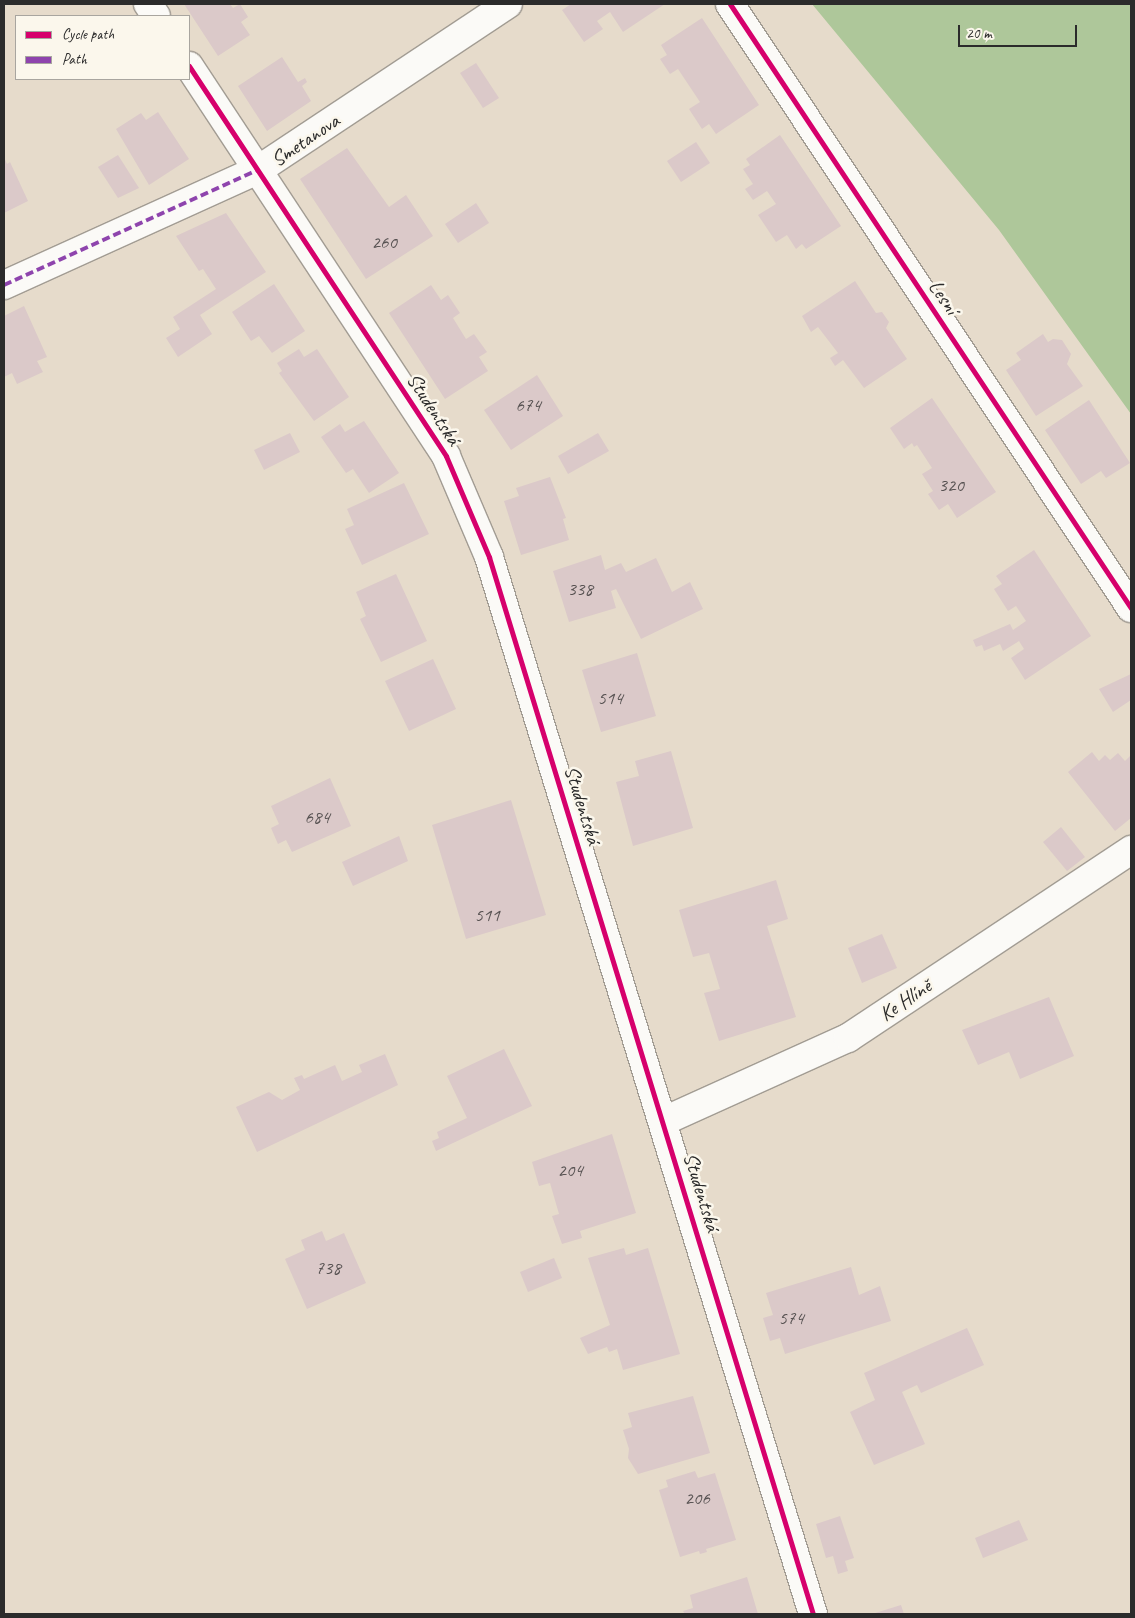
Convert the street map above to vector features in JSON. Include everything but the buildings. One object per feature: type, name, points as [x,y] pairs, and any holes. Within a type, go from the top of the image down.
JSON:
[{"type":"street","points":[[148,4],[155,15]]},
{"type":"street","name":"Smetanova","points":[[4,285],[258,170],[508,4]]},
{"type":"street","name":"Lesní","points":[[730,4],[1131,608]]},
{"type":"street","name":"Studentská","points":[[190,68],[446,456],[489,557],[664,1121],[813,1614]]},
{"type":"street","name":"Ke Hlíně","points":[[664,1121],[848,1038],[1131,850]]},
{"type":"green space","points":[[812,4],[1131,4],[1131,414],[999,230]]},
{"type":"marked path","points":[[4,285],[258,170]]},
{"type":"cycle path","points":[[730,4],[1131,608]]},
{"type":"cycle path","points":[[190,68],[446,456],[489,557],[813,1614]]}]
